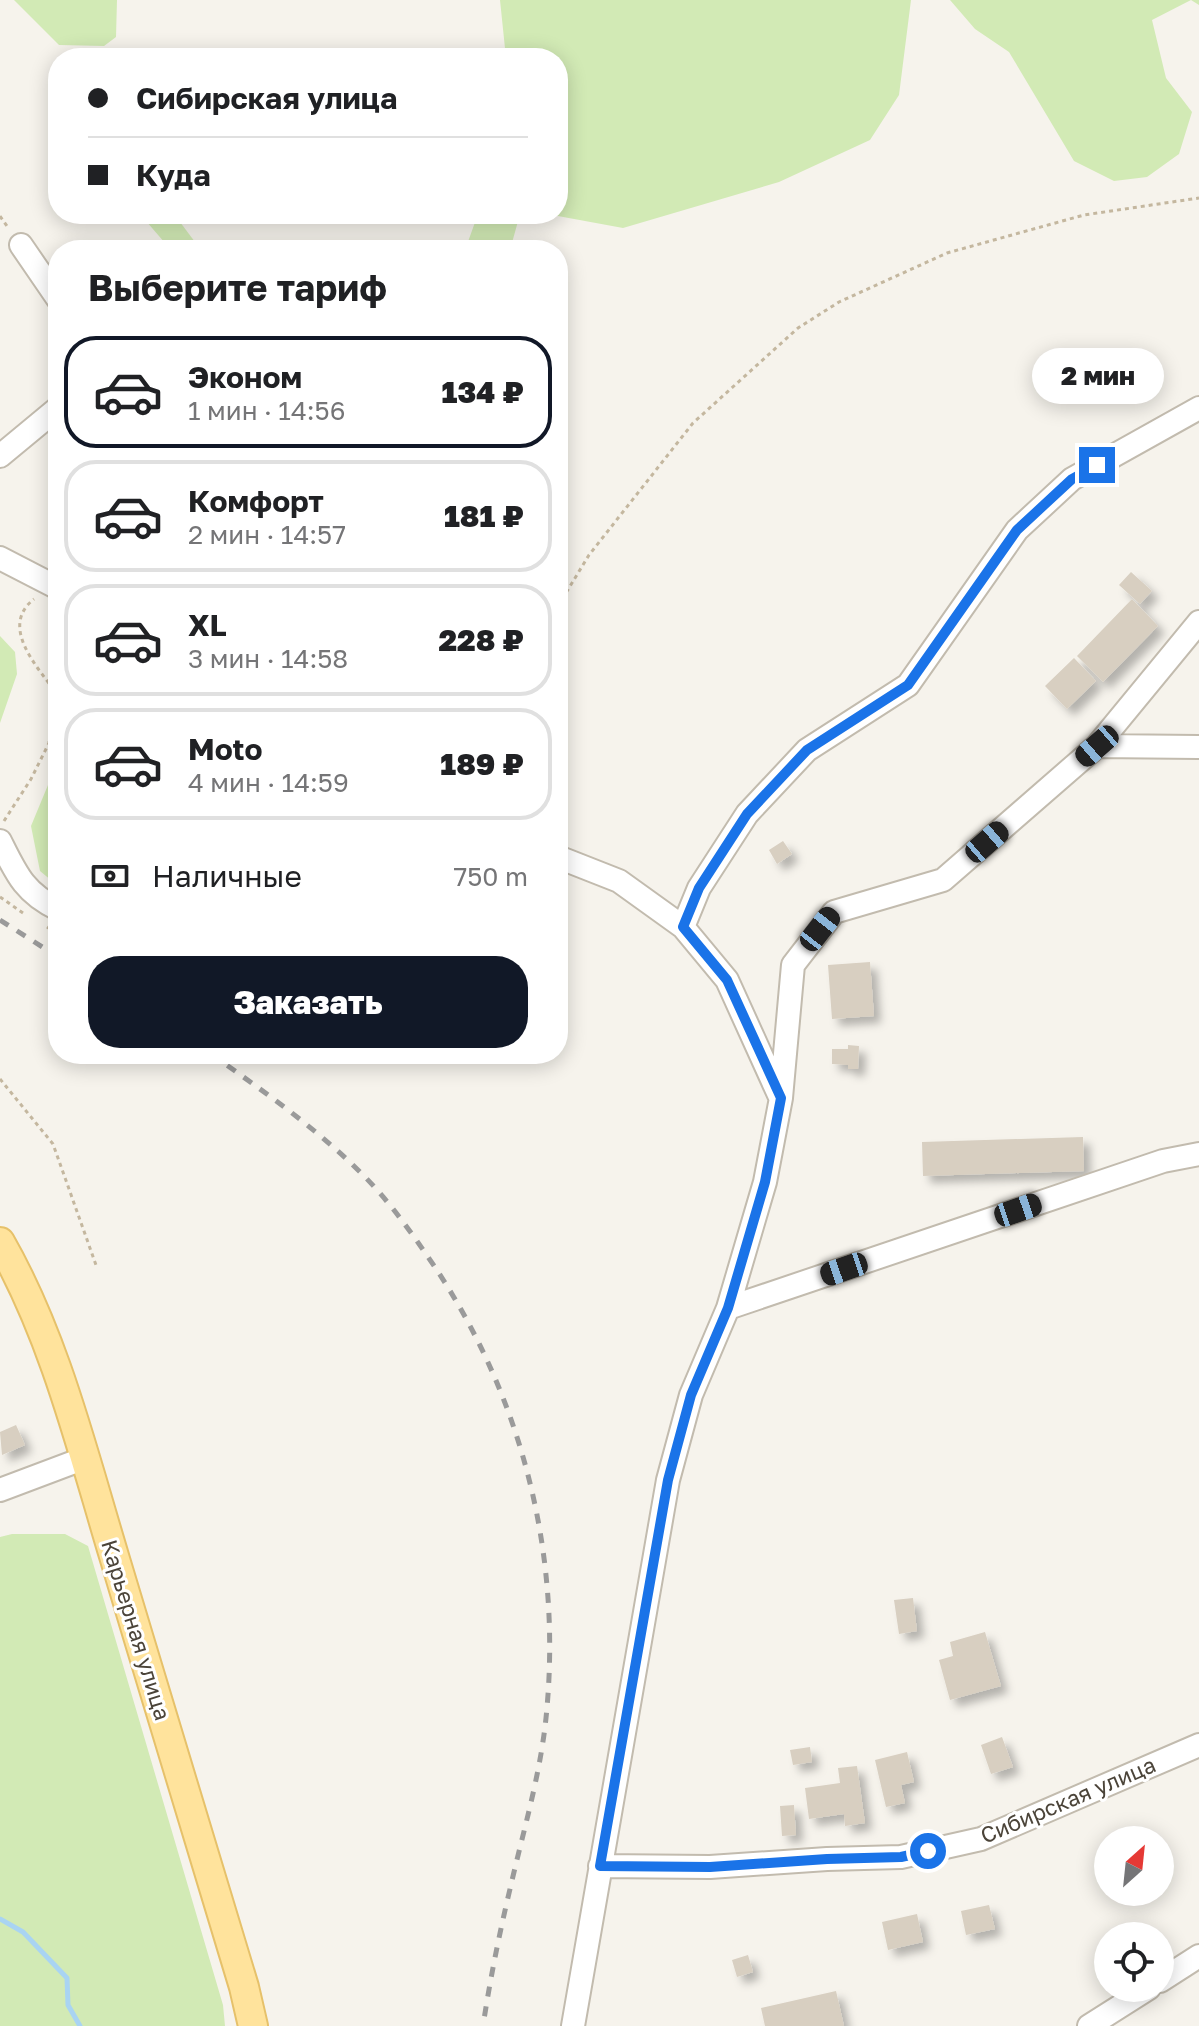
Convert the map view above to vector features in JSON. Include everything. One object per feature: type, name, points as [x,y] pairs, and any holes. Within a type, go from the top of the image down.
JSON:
[{"type":"main road","name":"Карьерная улица","points":[[0,1242],[36,1317],[85,1458],[244,1987],[253,2026]]},
{"type":"street","points":[[21,245],[48,284]]},
{"type":"street","points":[[683,927],[699,888],[747,814],[807,750],[908,685],[1017,530],[1072,479],[1199,408]]},
{"type":"street","points":[[0,456],[48,416]]},
{"type":"street","points":[[0,558],[48,583]]},
{"type":"street","points":[[573,2026],[668,1480],[691,1395],[728,1308],[765,1182],[781,1098],[793,965],[834,912],[943,880],[1097,746],[1199,622]]},
{"type":"street","points":[[1097,746],[1199,747]]},
{"type":"street","points":[[0,841],[23,884],[48,904]]},
{"type":"street","points":[[568,861],[619,881],[683,927],[727,980],[781,1098]]},
{"type":"street","points":[[728,1308],[1163,1161],[1199,1154]]},
{"type":"street","points":[[0,1490],[85,1458]]},
{"type":"street","name":"Сибирская улица","points":[[600,1866],[710,1867],[901,1857],[981,1839],[1199,1745]]},
{"type":"street","points":[[1174,1972],[1199,1956]]},
{"type":"street","points":[[1089,2026],[1127,2002]]},
{"type":"path","points":[[568,590],[589,555],[693,423],[798,328],[839,302],[947,253],[1084,215],[1199,198]]},
{"type":"path","points":[[48,592],[24,606],[17,623],[21,645],[48,682]]},
{"type":"path","points":[[0,828],[48,745]]},
{"type":"path","points":[[4,894],[9,904]]},
{"type":"path","points":[[0,1079],[53,1144],[96,1265]]},
{"type":"green space","points":[[14,0],[117,0],[116,37],[104,46],[59,45]]},
{"type":"green space","points":[[500,0],[911,0],[899,95],[870,140],[779,182],[623,228],[568,218],[568,48],[505,48]]},
{"type":"green space","points":[[950,0],[1191,0],[1152,20],[1166,78],[1192,112],[1179,154],[1147,177],[1114,181],[1074,161],[1009,52],[975,29]]},
{"type":"green space","points":[[149,224],[182,224],[194,240],[162,240]]},
{"type":"green space","points":[[474,224],[517,224],[513,240],[469,240]]},
{"type":"green space","points":[[0,636],[15,652],[17,674],[0,723]]},
{"type":"green space","points":[[48,785],[48,878],[40,871],[31,826]]},
{"type":"green space","points":[[12,1534],[65,1534],[88,1546],[223,2005],[225,2026],[0,2026],[0,1537]]},
{"type":"building","points":[[1131,572],[1152,591],[1140,604],[1119,585]]},
{"type":"building","points":[[1132,599],[1158,626],[1103,682],[1077,656]]},
{"type":"building","points":[[1074,658],[1096,681],[1067,709],[1045,686]]},
{"type":"building","points":[[783,841],[792,854],[777,864],[769,850]]},
{"type":"building","points":[[870,962],[874,1016],[832,1019],[828,965]]},
{"type":"building","points":[[848,1045],[859,1046],[858,1069],[832,1064],[832,1049],[848,1049]]},
{"type":"building","points":[[1083,1137],[1084,1171],[923,1176],[922,1142]]},
{"type":"building","points":[[16,1425],[25,1445],[2,1455],[0,1432]]},
{"type":"building","points":[[913,1598],[917,1631],[899,1634],[894,1600]]},
{"type":"building","points":[[985,1632],[1001,1686],[950,1700],[939,1660],[953,1656],[950,1642]]},
{"type":"building","points":[[1002,1737],[1013,1767],[991,1774],[981,1745]]},
{"type":"building","points":[[810,1747],[812,1762],[793,1765],[790,1750]]},
{"type":"building","points":[[907,1752],[914,1782],[901,1785],[905,1803],[886,1807],[875,1760]]},
{"type":"building","points":[[857,1766],[865,1823],[845,1826],[844,1814],[809,1819],[805,1788],[840,1783],[838,1768]]},
{"type":"building","points":[[794,1805],[796,1835],[782,1836],[780,1806]]},
{"type":"building","points":[[989,1905],[995,1929],[966,1935],[961,1911]]},
{"type":"building","points":[[917,1914],[923,1942],[888,1950],[882,1922]]},
{"type":"building","points":[[748,1955],[753,1972],[737,1977],[732,1960]]},
{"type":"building","points":[[836,1991],[844,2026],[765,2026],[761,2008]]},
{"type":"waterway","points":[[0,1919],[23,1932],[67,1978],[68,2005],[80,2026]]},
{"type":"railway","points":[[0,920],[48,951]]},
{"type":"railway","points":[[225,1064],[323,1138],[368,1180],[403,1221],[459,1306],[487,1361],[510,1417],[528,1475],[541,1535],[548,1595],[550,1656],[546,1718],[483,2026]]},
{"type":"route","points":[[928,1851],[901,1857],[710,1867],[600,1866],[668,1480],[691,1395],[728,1308],[765,1182],[781,1098],[727,980],[683,927],[699,888],[747,814],[807,750],[908,685],[1017,530],[1072,479],[1097,465]]}]
